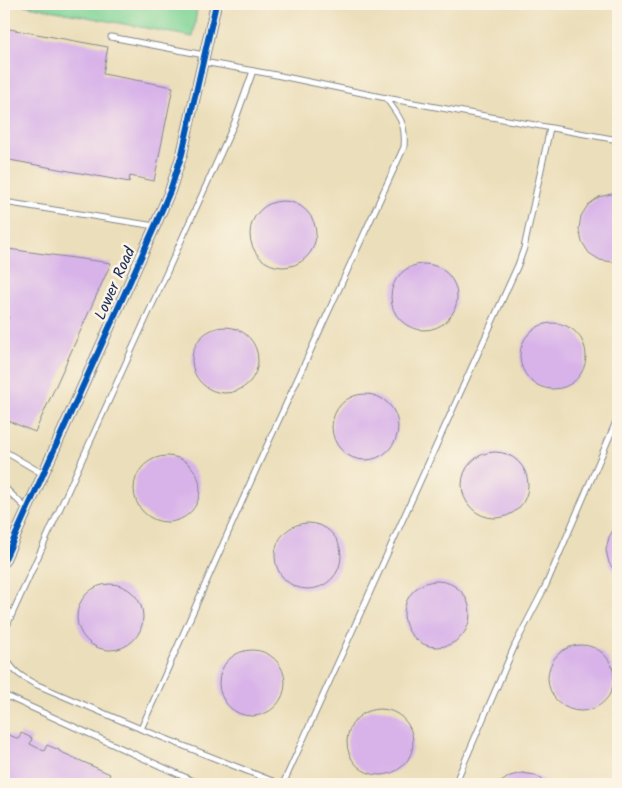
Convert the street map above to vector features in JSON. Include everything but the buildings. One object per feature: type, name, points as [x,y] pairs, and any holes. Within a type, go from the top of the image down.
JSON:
[{"type":"street","name":"Lower Road","points":[[4,562],[170,191],[182,154],[216,4]]},
{"type":"lane","points":[[110,37],[252,71],[386,98],[618,140]]},
{"type":"lane","points":[[4,632],[234,124],[252,71]]},
{"type":"lane","points":[[141,729],[263,454],[404,147],[405,133],[401,120],[386,98]]},
{"type":"lane","points":[[4,654],[8,663],[20,675],[35,684],[141,729],[282,784],[518,265],[524,248],[550,128]]},
{"type":"lane","points":[[4,202],[155,226]]},
{"type":"lane","points":[[455,784],[515,645],[546,585],[618,417]]},
{"type":"lane","points":[[4,451],[43,475]]},
{"type":"lane","points":[[4,487],[27,510]]},
{"type":"lane","points":[[4,695],[200,784]]},
{"type":"green space","points":[[18,4],[175,4],[197,9],[193,37]]},
{"type":"cycle path","points":[[4,561],[170,191],[182,154],[216,4]]}]
